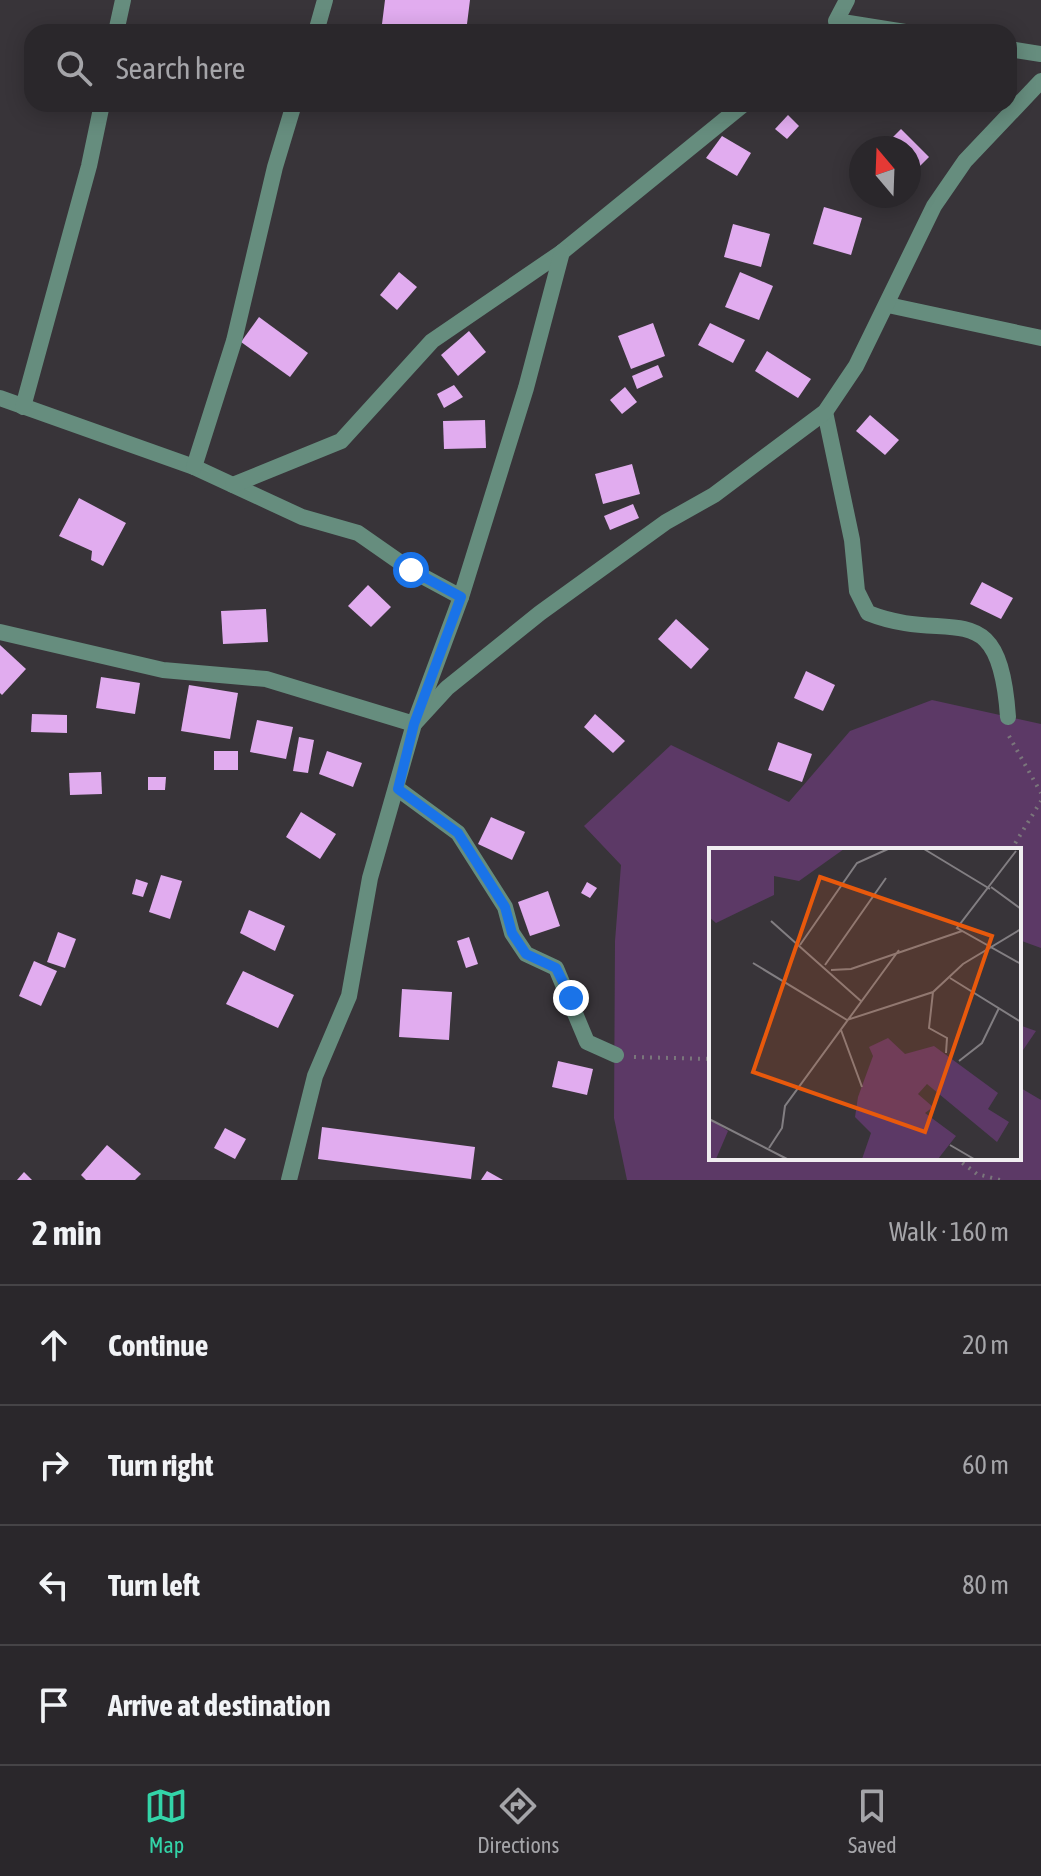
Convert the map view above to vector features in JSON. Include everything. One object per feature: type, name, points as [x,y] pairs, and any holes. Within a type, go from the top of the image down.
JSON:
[{"type":"street","points":[[118,24],[123,0]]},
{"type":"street","points":[[318,24],[325,0]]},
{"type":"street","points":[[847,0],[836,21],[848,24]]},
{"type":"street","points":[[1017,50],[1041,54]]},
{"type":"street","points":[[1017,106],[1041,81]]},
{"type":"street","points":[[23,407],[89,166],[100,112]]},
{"type":"street","points":[[194,467],[234,341],[275,167],[292,112]]},
{"type":"street","points":[[233,485],[341,441],[432,341],[562,252],[734,112]]},
{"type":"street","points":[[414,724],[447,688],[540,613],[666,522],[714,495],[825,412],[856,366],[934,206],[965,161],[1012,112]]},
{"type":"street","points":[[289,1180],[315,1076],[349,996],[370,878],[398,789],[414,724],[461,597],[526,388],[562,252]]},
{"type":"street","points":[[888,305],[1041,338]]},
{"type":"street","points":[[0,398],[194,467],[302,517],[358,533],[411,570],[461,597]]},
{"type":"street","points":[[825,412],[852,540],[857,591],[868,613],[887,620],[951,627],[985,636],[998,653],[1005,677],[1008,717]]},
{"type":"street","points":[[0,632],[163,670],[266,679],[414,724]]},
{"type":"street","points":[[398,789],[458,833],[505,907],[512,933],[526,954],[556,968],[587,1042],[616,1055]]},
{"type":"path","points":[[1008,717],[1009,736],[1041,793]]},
{"type":"path","points":[[1012,848],[1041,801]]},
{"type":"path","points":[[616,1055],[648,1059],[709,1059]]},
{"type":"path","points":[[959,1160],[977,1174],[1000,1180]]},
{"type":"shaded area","points":[[932,700],[1041,724],[1041,948],[1021,941],[1021,848],[709,848],[709,1160],[1021,1160],[1021,1088],[1041,1100],[1041,1180],[627,1180],[614,1118],[615,941],[621,865],[584,826],[671,745],[789,802],[850,731]]},
{"type":"shaded area","points":[[1021,1026],[1036,1031],[1021,1053]]},
{"type":"building","points":[[385,0],[470,0],[467,24],[382,24]]},
{"type":"building","points":[[788,115],[799,126],[787,139],[775,129]]},
{"type":"building","points":[[901,129],[908,136],[894,136]]},
{"type":"building","points":[[722,136],[751,153],[737,176],[706,158]]},
{"type":"building","points":[[921,149],[929,157],[921,165]]},
{"type":"building","points":[[824,207],[862,218],[851,255],[813,244]]},
{"type":"building","points":[[733,224],[770,234],[761,267],[724,257]]},
{"type":"building","points":[[399,272],[417,287],[397,310],[380,295]]},
{"type":"building","points":[[740,272],[773,286],[759,320],[725,307]]},
{"type":"building","points":[[259,317],[308,353],[290,377],[241,342]]},
{"type":"building","points":[[653,323],[665,356],[631,369],[618,336]]},
{"type":"building","points":[[710,323],[745,340],[733,363],[698,345]]},
{"type":"building","points":[[469,331],[486,352],[458,376],[441,355]]},
{"type":"building","points":[[767,351],[811,379],[798,398],[755,371]]},
{"type":"building","points":[[658,365],[663,377],[637,389],[632,376]]},
{"type":"building","points":[[454,385],[463,397],[444,408],[437,394]]},
{"type":"building","points":[[625,387],[637,402],[622,414],[610,400]]},
{"type":"building","points":[[870,415],[899,440],[885,455],[856,431]]},
{"type":"building","points":[[485,420],[486,448],[444,449],[443,421]]},
{"type":"building","points":[[632,464],[640,494],[603,504],[595,474]]},
{"type":"building","points":[[79,498],[126,523],[103,566],[91,560],[92,551],[59,536]]},
{"type":"building","points":[[633,504],[639,518],[610,530],[604,516]]},
{"type":"building","points":[[982,582],[1013,598],[1001,619],[970,604]]},
{"type":"building","points":[[368,585],[391,607],[371,627],[348,606]]},
{"type":"building","points":[[266,609],[268,642],[223,644],[221,611]]},
{"type":"building","points":[[676,619],[709,649],[691,669],[658,639]]},
{"type":"building","points":[[0,645],[26,669],[2,695],[0,693]]},
{"type":"building","points":[[806,671],[835,685],[823,711],[794,698]]},
{"type":"building","points":[[101,677],[140,683],[135,714],[96,708]]},
{"type":"building","points":[[189,685],[238,693],[230,739],[181,731]]},
{"type":"building","points":[[32,714],[67,715],[67,733],[31,732]]},
{"type":"building","points":[[595,714],[625,741],[613,753],[584,727]]},
{"type":"building","points":[[257,720],[293,727],[286,759],[250,752]]},
{"type":"building","points":[[299,737],[314,740],[308,773],[293,771]]},
{"type":"building","points":[[778,742],[812,754],[802,782],[768,770]]},
{"type":"building","points":[[214,751],[238,751],[238,770],[214,770]]},
{"type":"building","points":[[327,751],[362,763],[353,787],[319,774]]},
{"type":"building","points":[[101,772],[102,794],[70,795],[69,773]]},
{"type":"building","points":[[148,777],[166,777],[165,790],[148,790]]},
{"type":"building","points":[[301,812],[336,834],[320,859],[286,837]]},
{"type":"building","points":[[491,817],[525,832],[512,860],[478,844]]},
{"type":"building","points":[[161,875],[182,881],[170,919],[149,912]]},
{"type":"building","points":[[136,879],[148,883],[143,897],[132,894]]},
{"type":"building","points":[[587,882],[597,888],[590,898],[581,893]]},
{"type":"building","points":[[548,891],[560,926],[530,936],[518,902]]},
{"type":"building","points":[[249,910],[285,926],[275,951],[240,933]]},
{"type":"building","points":[[58,932],[76,939],[65,968],[47,962]]},
{"type":"building","points":[[469,937],[478,964],[466,968],[457,941]]},
{"type":"building","points":[[34,961],[57,971],[41,1006],[19,996]]},
{"type":"building","points":[[243,971],[294,995],[278,1028],[226,1004]]},
{"type":"building","points":[[402,989],[452,992],[449,1040],[399,1037]]},
{"type":"building","points":[[558,1061],[593,1069],[587,1095],[552,1087]]},
{"type":"building","points":[[322,1127],[475,1147],[471,1179],[318,1159]]},
{"type":"building","points":[[225,1128],[246,1139],[235,1159],[214,1148]]},
{"type":"building","points":[[107,1145],[141,1174],[135,1180],[86,1180],[81,1175]]},
{"type":"building","points":[[487,1171],[503,1180],[481,1180]]},
{"type":"building","points":[[24,1172],[32,1180],[17,1180]]},
{"type":"route","points":[[411,570],[461,597],[414,724],[398,789],[458,833],[505,907],[512,933],[526,954],[556,968],[571,998]]}]
